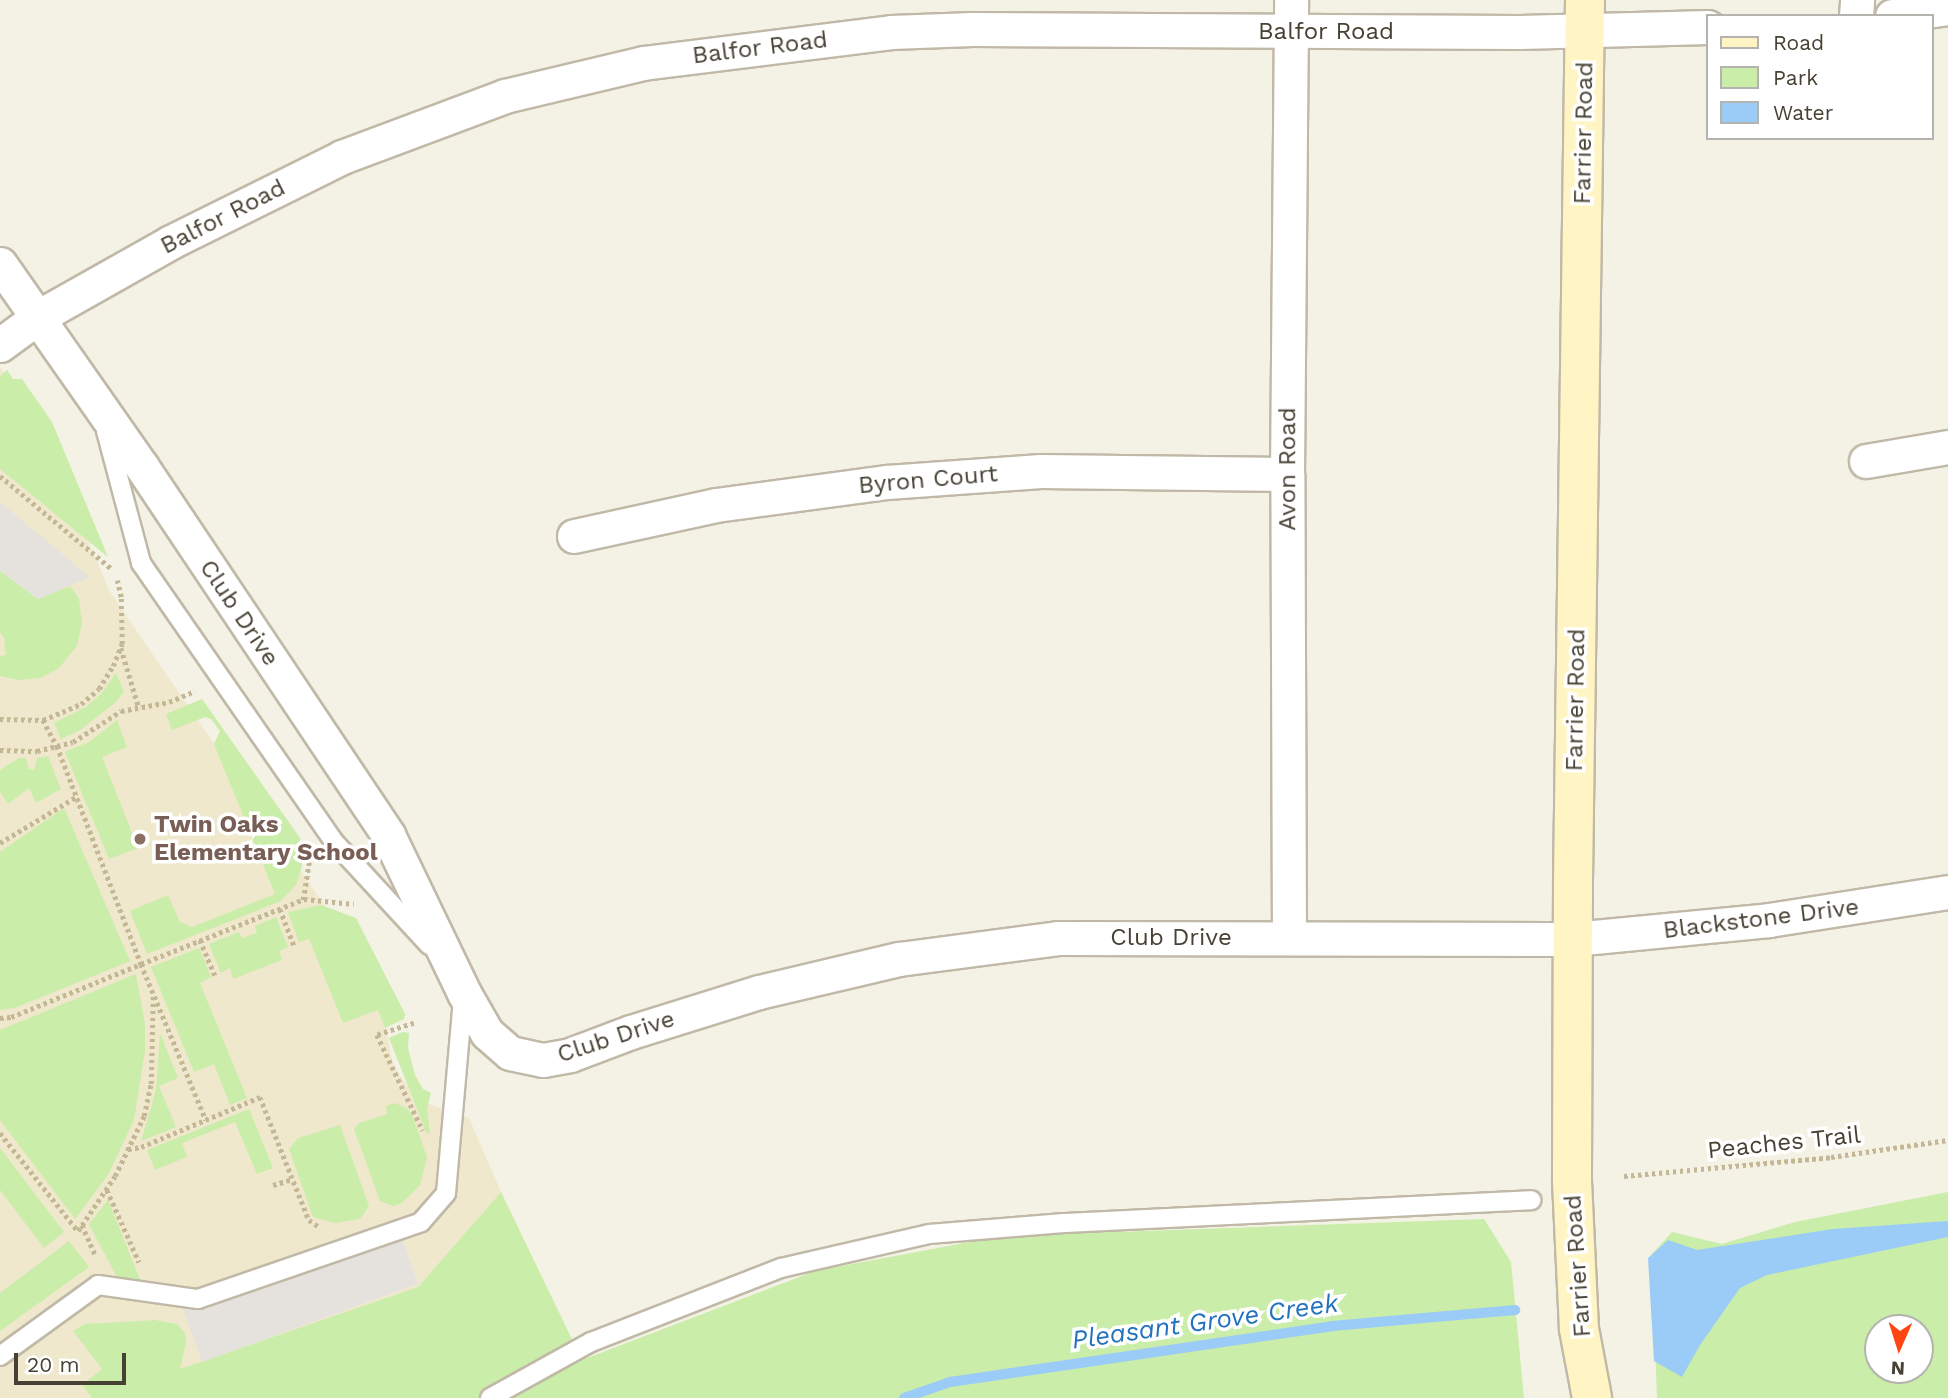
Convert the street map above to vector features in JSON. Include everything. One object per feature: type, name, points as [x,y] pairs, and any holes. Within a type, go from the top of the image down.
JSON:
[{"type":"street","points":[[1906,14],[1948,8]]},
{"type":"street","name":"Balfor Road","points":[[0,345],[38,317],[171,242],[342,158],[505,96],[643,63],[891,32],[1291,16],[1585,16],[1706,27]]},
{"type":"street","name":"Avon Road","points":[[1290,938],[1287,474],[1291,16]]},
{"type":"street","name":"Farrier Road","points":[[1585,16],[1573,939],[1573,1194],[1579,1329],[1592,1398]]},
{"type":"street","name":"Club Drive","points":[[0,264],[388,835],[458,982],[487,1033],[510,1053],[543,1060],[570,1055],[631,1032],[760,992],[899,959],[1058,938],[1573,939]]},
{"type":"street","points":[[1866,461],[1948,447]]},
{"type":"street","name":"Byron Court","points":[[574,536],[716,505],[887,482],[1041,471],[1287,474]]},
{"type":"street","name":"Blackstone Drive","points":[[1573,939],[1769,920],[1948,892]]},
{"type":"lane","points":[[0,1356],[98,1286],[151,1290],[198,1299],[421,1222],[446,1193],[458,982],[335,843],[141,563],[100,408]]},
{"type":"lane","points":[[490,1398],[591,1342],[781,1268],[929,1234],[1064,1223],[1531,1200]]},
{"type":"path","points":[[0,475],[112,568],[121,597],[121,648],[139,708]]},
{"type":"path","points":[[0,719],[43,720],[73,708],[99,689],[121,648]]},
{"type":"path","points":[[0,750],[37,751],[73,742],[121,711],[169,702],[206,687]]},
{"type":"path","points":[[43,720],[57,746],[141,964],[206,1120]]},
{"type":"path","points":[[0,843],[76,797]]},
{"type":"path","points":[[303,900],[310,855]]},
{"type":"path","points":[[0,1018],[11,1017],[303,900],[355,905]]},
{"type":"path","points":[[280,909],[294,945]]},
{"type":"path","points":[[200,940],[215,976]]},
{"type":"path","points":[[0,1133],[78,1231],[115,1176],[144,1116],[151,1083],[153,994]]},
{"type":"path","points":[[414,1023],[377,1035],[424,1139]]},
{"type":"path","points":[[128,1149],[141,1147],[260,1097],[309,1220],[326,1232]]},
{"type":"path","name":"Peaches Trail","points":[[1624,1176],[1831,1157],[1948,1140]]},
{"type":"path","points":[[273,1185],[293,1179]]},
{"type":"shaded area","name":"Twin Oaks Elementary School","points":[[0,367],[44,437],[110,592],[344,934],[382,1009],[393,1065],[417,1100],[469,1118],[501,1192],[418,1287],[201,1362],[147,1398],[0,1398]]},
{"type":"shaded area","points":[[0,502],[90,577],[38,599],[0,570]]},
{"type":"shaded area","points":[[398,1228],[418,1283],[202,1362],[182,1307]]},
{"type":"green space","points":[[7,370],[13,379],[22,379],[52,422],[108,557],[0,469],[0,376]]},
{"type":"green space","points":[[0,571],[38,599],[70,586],[79,599],[82,623],[77,646],[59,668],[41,678],[18,680],[0,676],[0,656],[6,655],[4,638],[0,632]]},
{"type":"green space","points":[[116,673],[124,692],[115,703],[80,730],[61,739],[54,723],[86,707],[102,693]]},
{"type":"green space","points":[[202,699],[300,838],[302,866],[296,885],[281,901],[147,954],[130,911],[168,895],[180,922],[192,927],[275,894],[214,744],[220,731],[211,719],[205,717],[172,730],[166,714]]},
{"type":"green space","points":[[117,720],[127,747],[102,757],[138,848],[109,859],[65,752],[89,742]]},
{"type":"green space","points":[[48,756],[61,789],[36,803],[29,788],[8,804],[0,792],[0,770],[19,758],[26,758],[29,769],[34,770],[37,758]]},
{"type":"green space","points":[[64,808],[130,961],[15,1008],[0,1010],[0,852]]},
{"type":"green space","points":[[321,905],[356,918],[405,1014],[404,1019],[385,1028],[378,1010],[343,1023],[309,939],[299,942],[288,912]]},
{"type":"green space","points":[[276,917],[288,947],[279,951],[282,960],[233,979],[230,968],[221,973],[209,944],[239,932],[242,938],[257,933],[255,926]]},
{"type":"green space","points":[[199,948],[211,977],[200,983],[247,1098],[230,1105],[214,1064],[194,1072],[151,967]]},
{"type":"green space","points":[[136,974],[145,1024],[145,1051],[134,1120],[108,1175],[75,1219],[0,1120],[0,1030]]},
{"type":"green space","points":[[403,1032],[409,1033],[408,1048],[415,1075],[423,1089],[431,1093],[427,1109],[430,1133],[427,1134],[389,1038]]},
{"type":"green space","points":[[160,1033],[178,1078],[159,1086],[176,1127],[141,1141],[156,1090]]},
{"type":"green space","points":[[395,1103],[406,1108],[412,1115],[427,1157],[420,1185],[402,1203],[393,1206],[380,1201],[354,1129],[359,1123],[387,1114],[386,1106]]},
{"type":"green space","points":[[249,1109],[273,1168],[257,1174],[235,1122],[182,1143],[187,1157],[155,1170],[147,1150]]},
{"type":"green space","points":[[340,1125],[369,1206],[360,1219],[335,1223],[313,1217],[289,1149],[298,1138]]},
{"type":"green space","points":[[0,1148],[64,1232],[44,1248],[0,1190]]},
{"type":"green space","points":[[501,1192],[582,1360],[815,1271],[1002,1236],[1484,1219],[1511,1262],[1524,1398],[92,1398],[82,1385],[102,1369],[73,1331],[85,1324],[155,1320],[177,1324],[185,1333],[186,1342],[180,1369],[418,1287]]},
{"type":"green space","points":[[1948,1192],[1948,1398],[1657,1398],[1652,1254],[1672,1232],[1722,1244],[1795,1222]]},
{"type":"green space","points":[[108,1200],[141,1282],[122,1287],[89,1224]]},
{"type":"green space","points":[[69,1241],[89,1267],[0,1331],[0,1293]]},
{"type":"water","points":[[1948,1221],[1948,1237],[1767,1275],[1740,1288],[1700,1345],[1682,1377],[1654,1361],[1648,1258],[1668,1240],[1697,1250],[1833,1229]]},
{"type":"waterway","name":"Pleasant Grove Creek","points":[[904,1398],[950,1382],[1332,1326],[1515,1310]]},
{"type":"place","name":"Twin Oaks Elementary School","points":[[140,839]]}]
